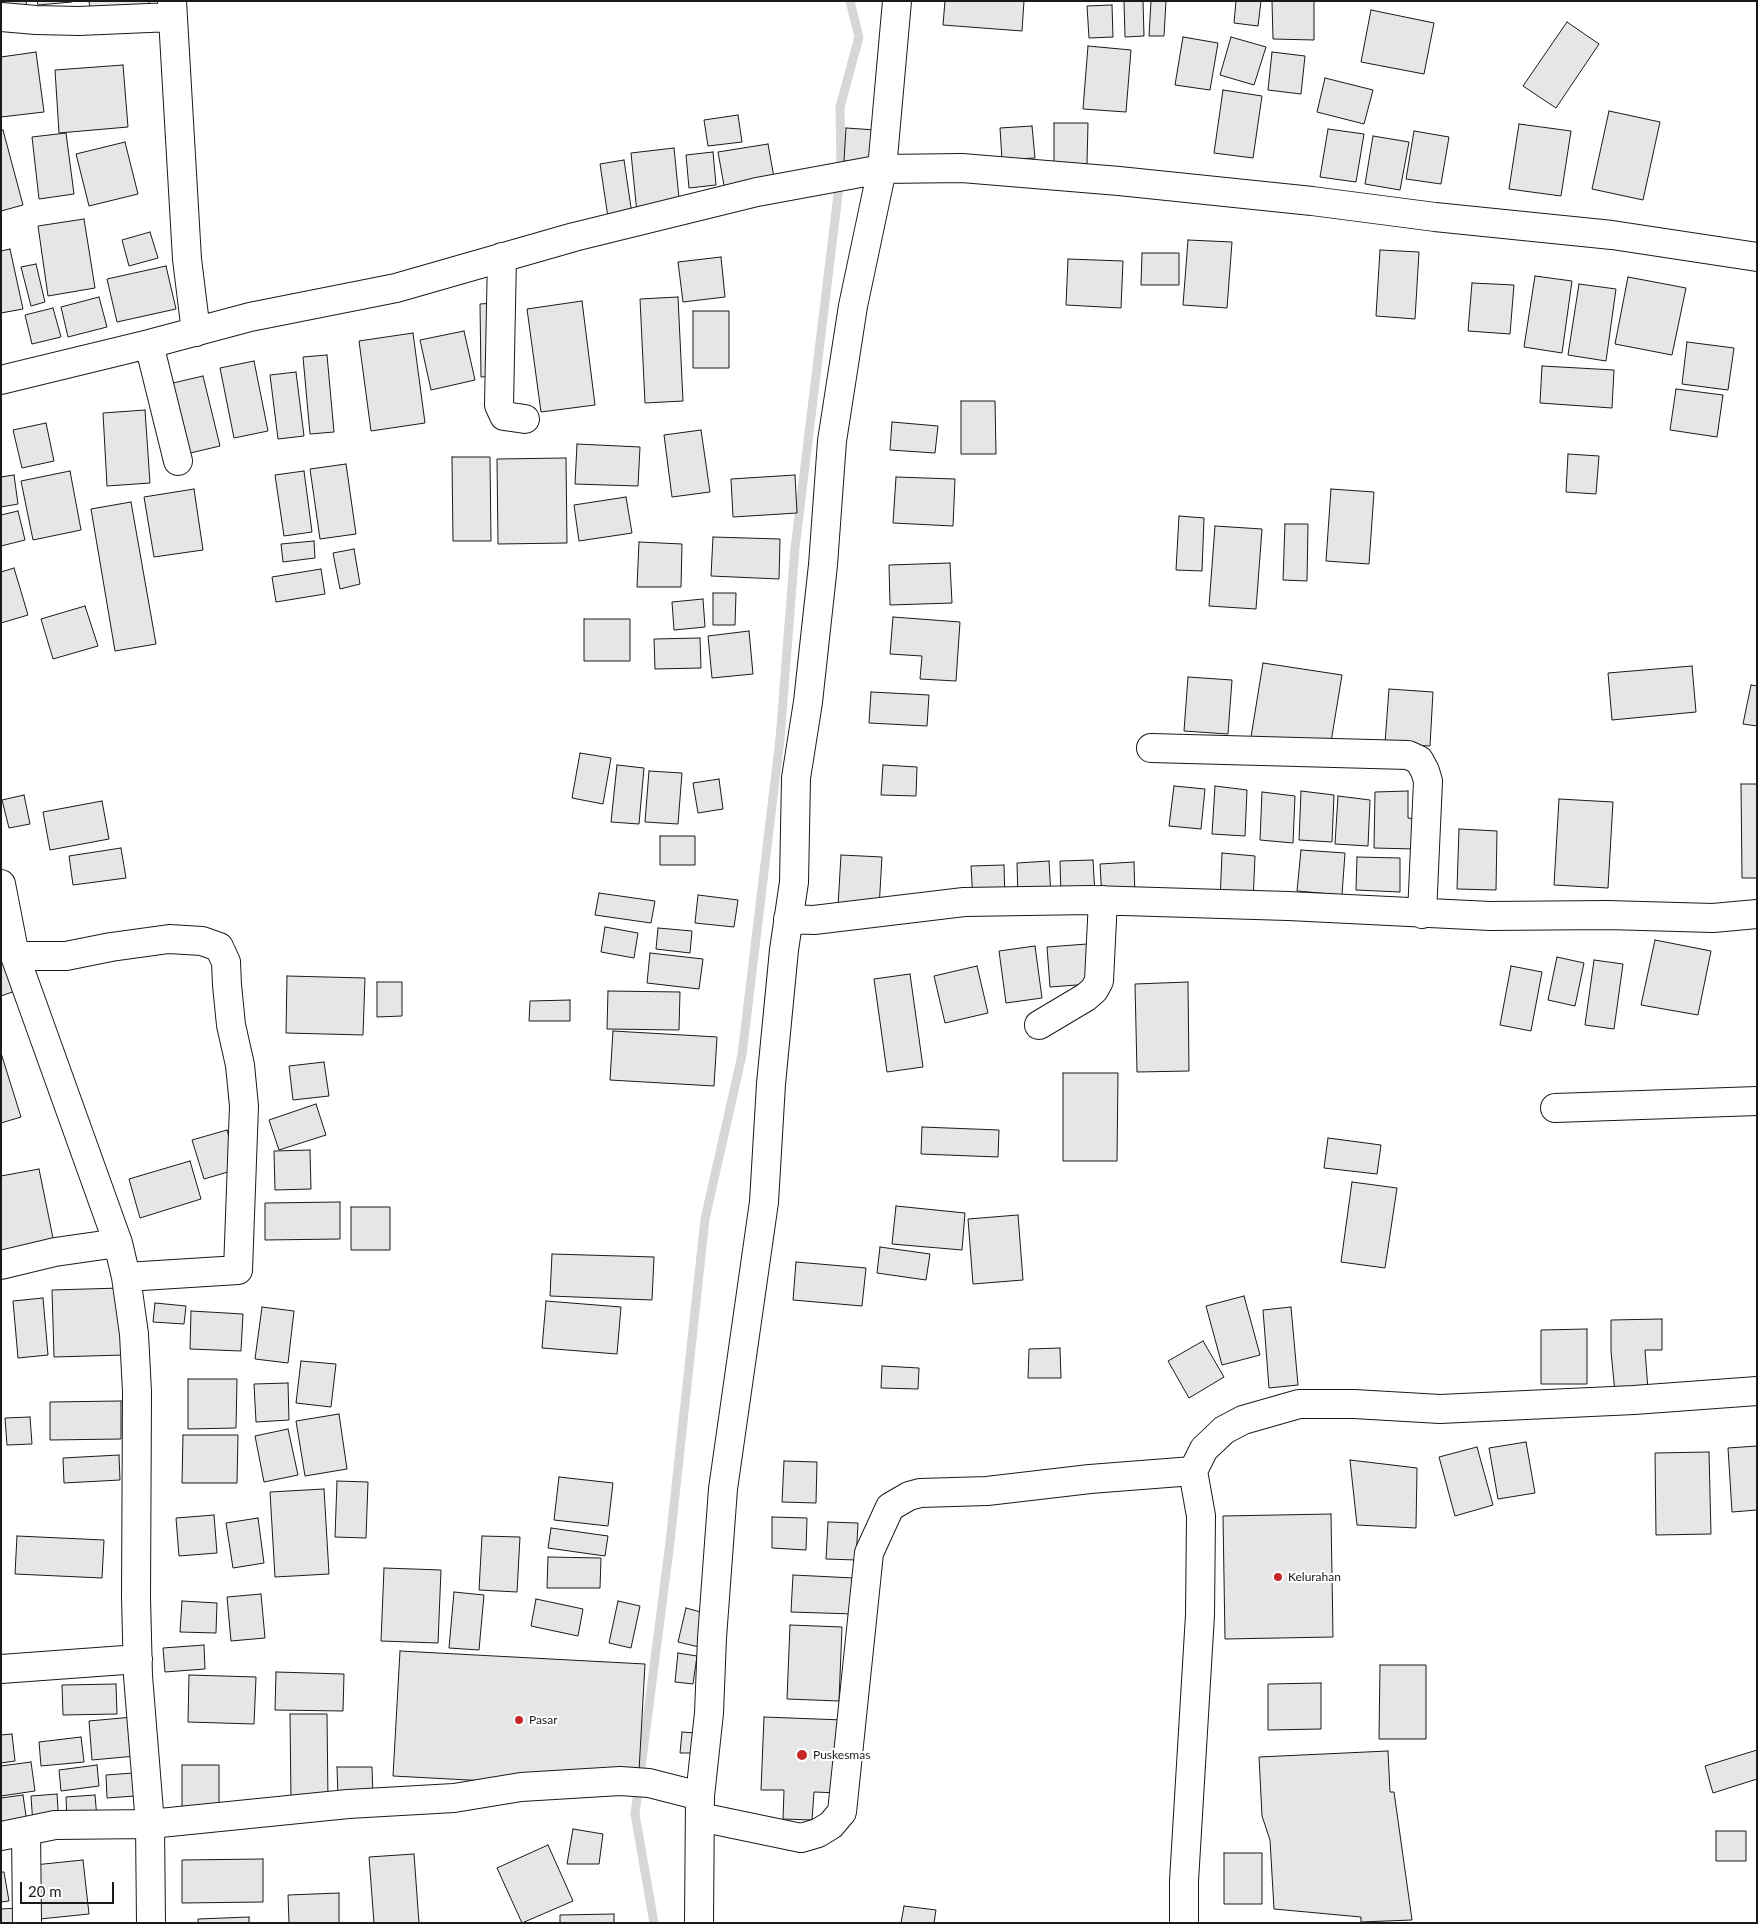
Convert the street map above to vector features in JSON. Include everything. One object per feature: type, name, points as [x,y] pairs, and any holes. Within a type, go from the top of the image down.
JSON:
[{"type":"street","points":[[699,1923],[700,1807],[709,1713],[712,1638],[723,1488],[764,1202],[771,1084],[784,950],[794,882],[796,778],[808,702],[823,565],[832,441],[897,1]]},
{"type":"street","points":[[1,17],[79,21],[172,9],[187,260],[196,332]]},
{"type":"street","points":[[1,380],[250,317],[396,288],[574,237],[758,192],[871,172],[962,168],[1119,181],[1612,235],[1757,258]]},
{"type":"street","points":[[502,257],[499,405],[504,416],[526,419]]},
{"type":"street","points":[[149,344],[178,461]]},
{"type":"street","points":[[1151,748],[1408,755],[1419,760],[1425,770],[1428,781],[1422,914]]},
{"type":"street","points":[[1,884],[15,956],[118,1243],[126,1276],[134,1334],[137,1392],[136,1597],[138,1659],[150,1824],[151,1923]]},
{"type":"street","points":[[788,919],[814,920],[964,902],[1103,900],[1288,906],[1490,916],[1607,915],[1713,918],[1757,914]]},
{"type":"street","points":[[1039,1025],[1086,997],[1099,982],[1103,900]]},
{"type":"street","points":[[15,956],[66,956],[111,947],[178,940],[202,941],[219,947],[226,962],[226,985],[231,1025],[240,1065],[244,1106],[238,1270],[126,1276]]},
{"type":"street","points":[[1555,1108],[1757,1101]]},
{"type":"street","points":[[1,1265],[55,1252],[118,1243]]},
{"type":"street","points":[[1184,1923],[1184,1881],[1200,1616],[1201,1516],[1193,1471],[1204,1449],[1224,1430],[1244,1420],[1299,1404],[1354,1404],[1440,1409],[1634,1400],[1757,1390]]},
{"type":"street","points":[[27,1923],[14,1834],[55,1824],[150,1824],[348,1804],[454,1798],[521,1787],[620,1781],[649,1783],[700,1807],[801,1838],[818,1833],[831,1825],[842,1812],[869,1553],[890,1507],[900,1500],[920,1493],[987,1491],[1090,1478],[1193,1471]]},
{"type":"street","points":[[1,1669],[138,1659]]},
{"type":"building","points":[[4,1],[26,1],[27,9],[5,12]]},
{"type":"building","points":[[37,1],[72,1],[72,2],[38,5]]},
{"type":"building","points":[[89,1],[149,1],[150,12],[91,17]]},
{"type":"building","points":[[945,1],[1024,1],[1022,31],[943,25]]},
{"type":"building","points":[[1124,1],[1143,1],[1144,36],[1125,37]]},
{"type":"building","points":[[1151,1],[1166,1],[1164,36],[1149,36]]},
{"type":"building","points":[[1236,1],[1261,1],[1258,26],[1234,23]]},
{"type":"building","points":[[1272,1],[1314,1],[1314,40],[1273,39]]},
{"type":"building","points":[[1112,5],[1113,37],[1089,38],[1087,6]]},
{"type":"building","points":[[1371,10],[1434,23],[1424,74],[1361,62]]},
{"type":"building","points":[[1567,22],[1599,44],[1556,108],[1523,86]]},
{"type":"building","points":[[1183,37],[1218,43],[1210,90],[1175,85]]},
{"type":"building","points":[[1231,37],[1266,47],[1254,85],[1220,75]]},
{"type":"building","points":[[1088,46],[1131,50],[1126,112],[1083,109]]},
{"type":"building","points":[[36,52],[44,112],[1,117],[1,57]]},
{"type":"building","points":[[1272,52],[1305,56],[1301,94],[1268,90]]},
{"type":"building","points":[[123,65],[128,127],[59,133],[55,70]]},
{"type":"building","points":[[1325,78],[1373,90],[1364,124],[1317,112]]},
{"type":"building","points":[[1223,90],[1262,96],[1253,158],[1214,153]]},
{"type":"building","points":[[1609,111],[1660,122],[1643,200],[1592,189]]},
{"type":"building","points":[[738,115],[742,142],[708,146],[704,120]]},
{"type":"building","points":[[1054,123],[1088,123],[1087,164],[1054,164]]},
{"type":"building","points":[[1519,124],[1571,131],[1561,196],[1509,189]]},
{"type":"building","points":[[1032,126],[1035,158],[1002,160],[1000,128]]},
{"type":"building","points":[[846,128],[876,130],[873,162],[844,161]]},
{"type":"building","points":[[1328,129],[1364,134],[1356,182],[1320,177]]},
{"type":"building","points":[[3,130],[23,205],[1,211],[1,131]]},
{"type":"building","points":[[1414,131],[1449,137],[1441,184],[1406,179]]},
{"type":"building","points":[[66,133],[74,194],[39,199],[32,137]]},
{"type":"building","points":[[1373,136],[1409,142],[1400,190],[1365,184]]},
{"type":"building","points":[[125,142],[138,194],[89,206],[76,154]]},
{"type":"building","points":[[768,144],[775,183],[725,191],[718,152]]},
{"type":"building","points":[[674,148],[680,208],[637,213],[631,153]]},
{"type":"building","points":[[713,152],[716,185],[689,188],[686,155]]},
{"type":"building","points":[[624,160],[633,221],[609,224],[600,164]]},
{"type":"building","points":[[84,219],[95,288],[48,296],[38,226]]},
{"type":"building","points":[[150,232],[158,258],[129,266],[122,240]]},
{"type":"building","points":[[1188,240],[1232,242],[1227,308],[1183,305]]},
{"type":"building","points":[[10,249],[23,309],[1,313],[1,251]]},
{"type":"building","points":[[1380,250],[1419,252],[1415,319],[1376,316]]},
{"type":"building","points":[[1142,253],[1179,253],[1179,285],[1141,285]]},
{"type":"building","points":[[721,257],[725,297],[683,302],[678,262]]},
{"type":"building","points":[[1068,259],[1123,261],[1121,308],[1066,305]]},
{"type":"building","points":[[36,264],[45,302],[31,306],[21,267]]},
{"type":"building","points":[[166,266],[176,309],[117,322],[107,279]]},
{"type":"building","points":[[1535,276],[1572,281],[1562,353],[1524,347]]},
{"type":"building","points":[[1628,277],[1686,288],[1672,355],[1615,344]]},
{"type":"building","points":[[1472,283],[1514,285],[1510,334],[1468,331]]},
{"type":"building","points":[[1579,284],[1616,289],[1606,361],[1568,355]]},
{"type":"building","points":[[99,297],[107,327],[68,337],[61,307]]},
{"type":"building","points":[[678,297],[683,401],[645,403],[640,299]]},
{"type":"building","points":[[582,301],[595,405],[541,412],[527,309]]},
{"type":"building","points":[[494,303],[495,376],[481,377],[480,304]]},
{"type":"building","points":[[53,308],[61,337],[32,344],[25,315]]},
{"type":"building","points":[[693,311],[729,311],[729,368],[693,368]]},
{"type":"building","points":[[464,331],[475,380],[431,390],[420,340]]},
{"type":"building","points":[[413,333],[425,423],[371,431],[359,341]]},
{"type":"building","points":[[1687,342],[1734,348],[1728,390],[1682,384]]},
{"type":"building","points":[[327,355],[334,432],[310,434],[303,357]]},
{"type":"building","points":[[254,361],[268,431],[234,438],[220,368]]},
{"type":"building","points":[[1542,366],[1614,370],[1612,408],[1540,403]]},
{"type":"building","points":[[296,372],[304,436],[278,439],[270,375]]},
{"type":"building","points":[[203,376],[220,446],[186,454],[169,384]]},
{"type":"building","points":[[1676,389],[1723,395],[1717,437],[1670,430]]},
{"type":"building","points":[[961,401],[995,401],[996,454],[961,454]]},
{"type":"building","points":[[145,410],[150,483],[107,486],[103,413]]},
{"type":"building","points":[[892,422],[938,426],[935,453],[890,450]]},
{"type":"building","points":[[46,423],[54,461],[22,468],[13,430]]},
{"type":"building","points":[[701,430],[710,492],[672,497],[664,435]]},
{"type":"building","points":[[577,444],[640,447],[638,486],[575,484]]},
{"type":"building","points":[[1568,454],[1599,456],[1596,494],[1566,492]]},
{"type":"building","points":[[452,457],[490,457],[491,541],[453,541]]},
{"type":"building","points":[[566,458],[567,543],[498,544],[497,459]]},
{"type":"building","points":[[346,464],[356,534],[320,539],[310,469]]},
{"type":"building","points":[[70,471],[81,530],[33,540],[21,481]]},
{"type":"building","points":[[304,471],[312,532],[284,536],[275,475]]},
{"type":"building","points":[[14,475],[18,504],[1,507],[1,477]]},
{"type":"building","points":[[795,475],[797,513],[733,517],[731,479]]},
{"type":"building","points":[[896,477],[955,479],[953,526],[893,523]]},
{"type":"building","points":[[194,489],[203,550],[154,557],[144,497]]},
{"type":"building","points":[[1331,489],[1374,492],[1369,564],[1326,561]]},
{"type":"building","points":[[626,497],[632,533],[579,541],[574,505]]},
{"type":"building","points":[[131,502],[156,644],[115,651],[91,509]]},
{"type":"building","points":[[18,511],[25,540],[1,546],[1,515]]},
{"type":"building","points":[[1179,516],[1204,518],[1202,571],[1176,570]]},
{"type":"building","points":[[1285,524],[1308,524],[1307,581],[1283,580]]},
{"type":"building","points":[[1215,526],[1262,529],[1256,609],[1209,606]]},
{"type":"building","points":[[713,537],[780,539],[779,579],[711,576]]},
{"type":"building","points":[[314,541],[315,558],[283,562],[281,544]]},
{"type":"building","points":[[639,542],[682,544],[681,587],[637,587]]},
{"type":"building","points":[[354,549],[360,584],[340,589],[333,553]]},
{"type":"building","points":[[950,563],[952,603],[890,605],[889,565]]},
{"type":"building","points":[[14,568],[28,615],[1,623],[1,572]]},
{"type":"building","points":[[321,569],[325,594],[276,602],[272,577]]},
{"type":"building","points":[[713,593],[736,593],[735,625],[713,625]]},
{"type":"building","points":[[703,599],[705,627],[674,630],[672,602]]},
{"type":"building","points":[[85,606],[98,646],[53,659],[41,619]]},
{"type":"building","points":[[893,617],[960,622],[956,681],[920,679],[922,656],[890,654]]},
{"type":"building","points":[[584,619],[630,619],[630,661],[584,661]]},
{"type":"building","points":[[749,631],[753,674],[712,678],[708,636]]},
{"type":"building","points":[[700,638],[701,668],[655,669],[654,639]]},
{"type":"building","points":[[1263,663],[1342,675],[1330,748],[1251,737]]},
{"type":"building","points":[[1692,666],[1696,712],[1612,720],[1608,673]]},
{"type":"building","points":[[1188,677],[1232,680],[1228,734],[1184,731]]},
{"type":"building","points":[[1751,685],[1757,686],[1757,726],[1743,724]]},
{"type":"building","points":[[1389,689],[1433,692],[1430,746],[1385,743]]},
{"type":"building","points":[[871,692],[929,695],[927,726],[869,723]]},
{"type":"building","points":[[580,753],[611,758],[603,804],[572,798]]},
{"type":"building","points":[[617,765],[644,768],[639,824],[611,822]]},
{"type":"building","points":[[883,765],[917,767],[916,796],[881,795]]},
{"type":"building","points":[[649,771],[682,773],[678,824],[645,822]]},
{"type":"building","points":[[719,779],[723,809],[698,813],[693,783]]},
{"type":"building","points":[[1741,784],[1757,784],[1757,878],[1742,878]]},
{"type":"building","points":[[1174,786],[1205,789],[1201,829],[1169,826]]},
{"type":"building","points":[[1215,786],[1247,790],[1245,836],[1212,834]]},
{"type":"building","points":[[1301,791],[1334,795],[1332,842],[1299,840]]},
{"type":"building","points":[[1408,791],[1408,818],[1416,819],[1415,849],[1374,848],[1375,792]]},
{"type":"building","points":[[1262,792],[1295,796],[1293,843],[1260,840]]},
{"type":"building","points":[[24,795],[30,824],[9,828],[2,800]]},
{"type":"building","points":[[1338,796],[1370,800],[1368,846],[1335,844]]},
{"type":"building","points":[[1559,799],[1613,802],[1608,888],[1554,885]]},
{"type":"building","points":[[102,801],[109,839],[50,850],[43,812]]},
{"type":"building","points":[[1459,829],[1497,831],[1496,890],[1457,889]]},
{"type":"building","points":[[660,836],[695,836],[695,865],[660,865]]},
{"type":"building","points":[[121,848],[126,878],[73,885],[69,856]]},
{"type":"building","points":[[1301,850],[1345,853],[1342,895],[1297,891]]},
{"type":"building","points":[[1222,853],[1255,856],[1253,903],[1220,901]]},
{"type":"building","points":[[841,855],[882,857],[879,908],[838,906]]},
{"type":"building","points":[[1357,857],[1400,858],[1400,892],[1356,890]]},
{"type":"building","points":[[1093,860],[1095,895],[1061,897],[1060,861]]},
{"type":"building","points":[[1049,861],[1051,896],[1018,898],[1017,863]]},
{"type":"building","points":[[1134,862],[1135,898],[1102,899],[1100,864]]},
{"type":"building","points":[[1004,865],[1005,900],[973,901],[971,866]]},
{"type":"building","points":[[599,893],[655,901],[651,923],[595,915]]},
{"type":"building","points":[[698,895],[738,900],[734,927],[695,923]]},
{"type":"building","points":[[605,927],[638,933],[634,958],[601,952]]},
{"type":"building","points":[[658,928],[692,931],[690,953],[656,949]]},
{"type":"building","points":[[1655,940],[1711,951],[1698,1015],[1641,1005]]},
{"type":"building","points":[[1087,944],[1090,984],[1050,987],[1047,947]]},
{"type":"building","points":[[1035,946],[1042,998],[1006,1003],[999,951]]},
{"type":"building","points":[[1,953],[15,991],[1,996]]},
{"type":"building","points":[[650,953],[703,959],[699,989],[647,983]]},
{"type":"building","points":[[1557,957],[1584,963],[1575,1006],[1548,1000]]},
{"type":"building","points":[[1594,960],[1623,964],[1614,1029],[1585,1025]]},
{"type":"building","points":[[977,966],[988,1013],[945,1023],[934,976]]},
{"type":"building","points":[[1511,966],[1542,972],[1531,1031],[1500,1025]]},
{"type":"building","points":[[910,974],[923,1067],[887,1072],[874,979]]},
{"type":"building","points":[[287,976],[365,978],[363,1035],[286,1033]]},
{"type":"building","points":[[377,982],[402,982],[402,1016],[377,1017]]},
{"type":"building","points":[[1188,982],[1189,1071],[1137,1072],[1135,984]]},
{"type":"building","points":[[608,991],[680,992],[679,1030],[607,1029]]},
{"type":"building","points":[[570,1000],[570,1021],[529,1021],[530,1001]]},
{"type":"building","points":[[613,1031],[717,1037],[714,1086],[610,1080]]},
{"type":"building","points":[[1,1053],[21,1117],[1,1123]]},
{"type":"building","points":[[324,1062],[329,1096],[293,1100],[289,1066]]},
{"type":"building","points":[[1063,1073],[1118,1073],[1117,1161],[1063,1161]]},
{"type":"building","points":[[316,1104],[326,1135],[279,1150],[269,1120]]},
{"type":"building","points":[[922,1127],[999,1130],[998,1157],[921,1154]]},
{"type":"building","points":[[227,1130],[238,1169],[204,1179],[192,1140]]},
{"type":"building","points":[[1328,1138],[1381,1145],[1377,1174],[1324,1168]]},
{"type":"building","points":[[310,1150],[311,1189],[275,1190],[274,1151]]},
{"type":"building","points":[[190,1161],[201,1199],[140,1218],[129,1179]]},
{"type":"building","points":[[39,1169],[54,1243],[1,1254],[1,1176]]},
{"type":"building","points":[[1352,1182],[1397,1188],[1385,1268],[1341,1262]]},
{"type":"building","points":[[340,1202],[340,1239],[265,1240],[265,1203]]},
{"type":"building","points":[[896,1206],[965,1213],[962,1250],[892,1244]]},
{"type":"building","points":[[351,1207],[390,1207],[390,1250],[351,1250]]},
{"type":"building","points":[[1018,1215],[1023,1280],[973,1284],[968,1219]]},
{"type":"building","points":[[880,1247],[930,1254],[926,1280],[877,1273]]},
{"type":"building","points":[[552,1254],[654,1257],[652,1300],[550,1296]]},
{"type":"building","points":[[796,1262],[866,1268],[862,1306],[793,1300]]},
{"type":"building","points":[[121,1288],[124,1355],[54,1357],[52,1290]]},
{"type":"building","points":[[1244,1296],[1260,1355],[1222,1365],[1206,1306]]},
{"type":"building","points":[[43,1298],[48,1355],[18,1358],[13,1301]]},
{"type":"building","points":[[546,1301],[621,1307],[617,1354],[542,1348]]},
{"type":"building","points":[[155,1303],[186,1306],[184,1324],[153,1322]]},
{"type":"building","points":[[262,1307],[294,1311],[288,1363],[255,1359]]},
{"type":"building","points":[[1291,1307],[1298,1385],[1269,1388],[1263,1310]]},
{"type":"building","points":[[191,1311],[243,1314],[241,1351],[190,1349]]},
{"type":"building","points":[[1662,1319],[1662,1350],[1645,1350],[1648,1390],[1615,1393],[1611,1351],[1611,1320]]},
{"type":"building","points":[[1587,1329],[1587,1384],[1541,1384],[1541,1330]]},
{"type":"building","points":[[1203,1341],[1224,1377],[1189,1398],[1168,1361]]},
{"type":"building","points":[[1060,1348],[1061,1378],[1028,1378],[1029,1349]]},
{"type":"building","points":[[301,1361],[336,1364],[331,1407],[296,1403]]},
{"type":"building","points":[[882,1366],[919,1368],[918,1389],[881,1388]]},
{"type":"building","points":[[188,1379],[237,1379],[236,1428],[188,1429]]},
{"type":"building","points":[[288,1383],[289,1420],[256,1422],[254,1384]]},
{"type":"building","points":[[121,1401],[121,1439],[50,1440],[50,1402]]},
{"type":"building","points":[[339,1414],[347,1469],[305,1476],[296,1421]]},
{"type":"building","points":[[30,1417],[32,1444],[7,1445],[5,1418]]},
{"type":"building","points":[[288,1429],[298,1475],[264,1482],[255,1436]]},
{"type":"building","points":[[183,1435],[238,1435],[237,1483],[182,1483]]},
{"type":"building","points":[[1526,1442],[1535,1493],[1498,1499],[1489,1448]]},
{"type":"building","points":[[1757,1446],[1757,1510],[1732,1512],[1728,1448]]},
{"type":"building","points":[[1477,1447],[1493,1505],[1455,1516],[1439,1457]]},
{"type":"building","points":[[1709,1452],[1711,1534],[1656,1535],[1655,1453]]},
{"type":"building","points":[[119,1455],[120,1480],[64,1483],[63,1458]]},
{"type":"building","points":[[1350,1460],[1417,1468],[1416,1528],[1357,1525]]},
{"type":"building","points":[[784,1461],[817,1462],[816,1503],[782,1502]]},
{"type":"building","points":[[559,1477],[613,1483],[608,1526],[554,1520]]},
{"type":"building","points":[[337,1481],[368,1482],[366,1538],[335,1537]]},
{"type":"building","points":[[324,1489],[329,1574],[275,1577],[270,1492]]},
{"type":"building","name":"Kelurahan","points":[[1331,1514],[1333,1637],[1225,1639],[1223,1516]]},
{"type":"building","points":[[214,1515],[217,1553],[179,1556],[176,1518]]},
{"type":"building","points":[[772,1517],[807,1518],[806,1550],[772,1548]]},
{"type":"building","points":[[258,1518],[264,1563],[233,1568],[226,1523]]},
{"type":"building","points":[[828,1522],[858,1523],[856,1560],[826,1559]]},
{"type":"building","points":[[551,1528],[608,1536],[605,1556],[548,1548]]},
{"type":"building","points":[[17,1536],[104,1540],[102,1578],[15,1574]]},
{"type":"building","points":[[482,1536],[520,1537],[517,1592],[479,1590]]},
{"type":"building","points":[[548,1557],[601,1558],[600,1588],[547,1588]]},
{"type":"building","points":[[384,1568],[441,1570],[438,1643],[381,1641]]},
{"type":"building","points":[[793,1575],[854,1578],[853,1614],[791,1612]]},
{"type":"building","points":[[454,1592],[484,1595],[479,1650],[449,1648]]},
{"type":"building","points":[[261,1594],[265,1638],[231,1641],[227,1597]]},
{"type":"building","points":[[536,1599],[583,1609],[578,1636],[531,1626]]},
{"type":"building","points":[[182,1601],[217,1603],[216,1633],[180,1632]]},
{"type":"building","points":[[618,1601],[640,1606],[631,1648],[609,1643]]},
{"type":"building","points":[[686,1608],[708,1614],[699,1647],[678,1642]]},
{"type":"building","points":[[790,1625],[842,1627],[839,1701],[787,1699]]},
{"type":"building","points":[[204,1645],[205,1669],[165,1672],[163,1648]]},
{"type":"building","name":"Pasar","points":[[400,1651],[645,1664],[638,1789],[393,1776]]},
{"type":"building","points":[[678,1653],[697,1656],[693,1684],[675,1682]]},
{"type":"building","points":[[1380,1665],[1426,1665],[1426,1739],[1379,1739]]},
{"type":"building","points":[[276,1672],[344,1674],[343,1711],[275,1710]]},
{"type":"building","points":[[189,1675],[256,1677],[254,1724],[188,1722]]},
{"type":"building","points":[[1321,1683],[1321,1729],[1268,1730],[1268,1684]]},
{"type":"building","points":[[116,1684],[117,1714],[63,1715],[62,1685]]},
{"type":"building","points":[[290,1714],[327,1714],[328,1801],[291,1802]]},
{"type":"building","points":[[133,1717],[136,1756],[92,1760],[89,1721]]},
{"type":"building","name":"Puskesmas","points":[[764,1717],[843,1720],[840,1793],[814,1792],[812,1820],[783,1819],[784,1790],[761,1790]]},
{"type":"building","points":[[682,1732],[696,1733],[695,1753],[680,1753]]},
{"type":"building","points":[[12,1734],[15,1761],[1,1763],[1,1735]]},
{"type":"building","points":[[81,1737],[84,1762],[41,1766],[39,1742]]},
{"type":"building","points":[[1757,1750],[1757,1779],[1713,1793],[1705,1766]]},
{"type":"building","points":[[1388,1751],[1390,1792],[1394,1792],[1412,1920],[1361,1922],[1361,1917],[1274,1909],[1270,1840],[1262,1816],[1259,1757]]},
{"type":"building","points":[[31,1762],[35,1791],[1,1796],[1,1766]]},
{"type":"building","points":[[97,1765],[99,1786],[61,1791],[59,1770]]},
{"type":"building","points":[[182,1765],[219,1765],[219,1815],[182,1815]]},
{"type":"building","points":[[337,1767],[372,1767],[373,1797],[338,1797]]},
{"type":"building","points":[[133,1773],[135,1796],[107,1798],[106,1775]]},
{"type":"building","points":[[57,1794],[59,1823],[33,1825],[31,1796]]},
{"type":"building","points":[[23,1795],[28,1830],[1,1834],[1,1798]]},
{"type":"building","points":[[95,1795],[97,1818],[67,1821],[66,1797]]},
{"type":"building","points":[[573,1829],[603,1834],[599,1864],[567,1864]]},
{"type":"building","points":[[1716,1831],[1746,1831],[1746,1861],[1716,1861]]},
{"type":"building","points":[[548,1845],[573,1901],[522,1923],[497,1868]]},
{"type":"building","points":[[1224,1853],[1262,1853],[1262,1904],[1224,1904]]},
{"type":"building","points":[[414,1854],[419,1923],[374,1923],[369,1857]]},
{"type":"building","points":[[263,1859],[263,1902],[182,1903],[182,1860]]},
{"type":"building","points":[[83,1860],[89,1914],[40,1919],[34,1865]]},
{"type":"building","points":[[1,1872],[4,1872],[9,1901],[1,1902]]},
{"type":"building","points":[[339,1893],[339,1923],[289,1923],[288,1895]]},
{"type":"building","points":[[904,1906],[936,1910],[934,1923],[901,1923]]},
{"type":"building","points":[[20,1908],[21,1923],[1,1923],[1,1909]]},
{"type":"building","points":[[614,1914],[614,1923],[560,1923],[560,1915]]},
{"type":"building","points":[[249,1917],[249,1923],[198,1923],[198,1919]]},
{"type":"waterway","points":[[654,1923],[635,1814],[670,1542],[705,1219],[742,1055],[780,739],[795,548],[841,170],[840,107],[859,37],[850,1]]},
{"type":"place","name":"Kelurahan","points":[[1278,1577]]},
{"type":"place","name":"Pasar","points":[[519,1720]]},
{"type":"place","name":"Puskesmas","points":[[802,1755]]}]
